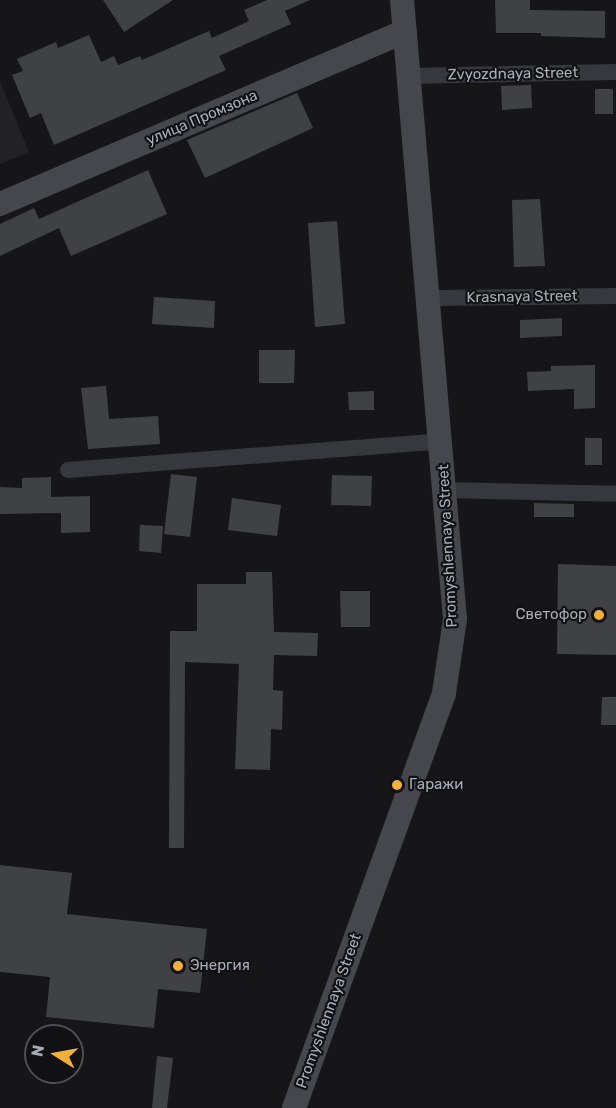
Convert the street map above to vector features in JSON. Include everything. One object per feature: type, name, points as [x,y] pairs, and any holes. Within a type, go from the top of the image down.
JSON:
[{"type":"main road","name":"Promyshlennaya Street","points":[[294,1108],[444,693],[455,619],[442,441],[402,0]]},
{"type":"main road","name":"улица Промзона","points":[[0,204],[405,32]]},
{"type":"street","name":"Zvyozdnaya Street","points":[[409,76],[616,72]]},
{"type":"street","name":"Krasnaya Street","points":[[429,298],[616,296]]},
{"type":"street","points":[[68,470],[442,441]]},
{"type":"street","points":[[446,490],[616,494]]},
{"type":"shaded area","points":[[0,81],[29,152],[0,164]]},
{"type":"building","points":[[103,0],[173,0],[124,32]]},
{"type":"building","points":[[267,0],[310,0],[285,11],[291,24],[219,56],[226,70],[54,145],[41,113],[30,118],[12,75],[23,71],[17,59],[56,42],[58,48],[89,35],[101,62],[114,56],[118,65],[140,56],[142,60],[209,31],[212,38],[249,21],[244,10]]},
{"type":"building","points":[[495,0],[530,0],[530,10],[605,11],[605,38],[541,36],[541,33],[496,33]]},
{"type":"building","points":[[531,85],[532,108],[502,110],[501,86]]},
{"type":"building","points":[[595,89],[613,89],[613,114],[595,114]]},
{"type":"building","points":[[297,93],[313,128],[205,178],[187,140]]},
{"type":"building","points":[[148,170],[167,214],[71,256],[59,228],[0,256],[0,224],[34,208],[39,219]]},
{"type":"building","points":[[540,199],[545,266],[514,267],[512,200]]},
{"type":"building","points":[[337,221],[345,324],[315,327],[308,223]]},
{"type":"building","points":[[154,297],[215,301],[214,328],[152,324]]},
{"type":"building","points":[[562,318],[562,336],[520,338],[520,320]]},
{"type":"building","points":[[259,350],[295,350],[294,383],[259,383]]},
{"type":"building","points":[[595,365],[595,408],[574,409],[574,389],[528,391],[527,372],[551,371],[551,366]]},
{"type":"building","points":[[106,386],[109,419],[158,416],[160,444],[88,449],[81,388]]},
{"type":"building","points":[[374,391],[374,410],[349,410],[348,392]]},
{"type":"building","points":[[585,438],[602,438],[602,465],[585,465]]},
{"type":"building","points":[[171,474],[197,477],[190,537],[164,534]]},
{"type":"building","points":[[332,475],[372,476],[371,506],[331,505]]},
{"type":"building","points":[[51,477],[51,497],[90,496],[90,532],[61,533],[61,513],[0,514],[0,487],[22,488],[22,478]]},
{"type":"building","points":[[232,498],[281,505],[277,536],[228,530]]},
{"type":"building","points":[[534,503],[574,504],[574,517],[534,517]]},
{"type":"building","points":[[140,525],[163,526],[161,553],[139,551]]},
{"type":"building","points":[[558,564],[616,566],[616,655],[557,654]]},
{"type":"building","points":[[246,572],[272,572],[274,632],[318,633],[317,656],[274,655],[273,690],[283,691],[282,730],[271,729],[270,770],[235,769],[239,664],[185,662],[184,848],[169,848],[170,631],[197,631],[197,584],[246,584]]},
{"type":"building","points":[[340,591],[370,591],[370,627],[341,627]]},
{"type":"building","points":[[602,697],[616,697],[616,725],[601,725]]},
{"type":"building","points":[[0,865],[72,873],[67,914],[207,929],[200,993],[158,989],[154,1028],[46,1017],[50,977],[0,972]]},
{"type":"building","points":[[157,1056],[173,1058],[167,1108],[152,1108]]},
{"type":"place","name":"Светофор","points":[[599,615]]},
{"type":"place","name":"Гаражи","points":[[397,785]]},
{"type":"place","name":"Энергия","points":[[178,966]]}]
